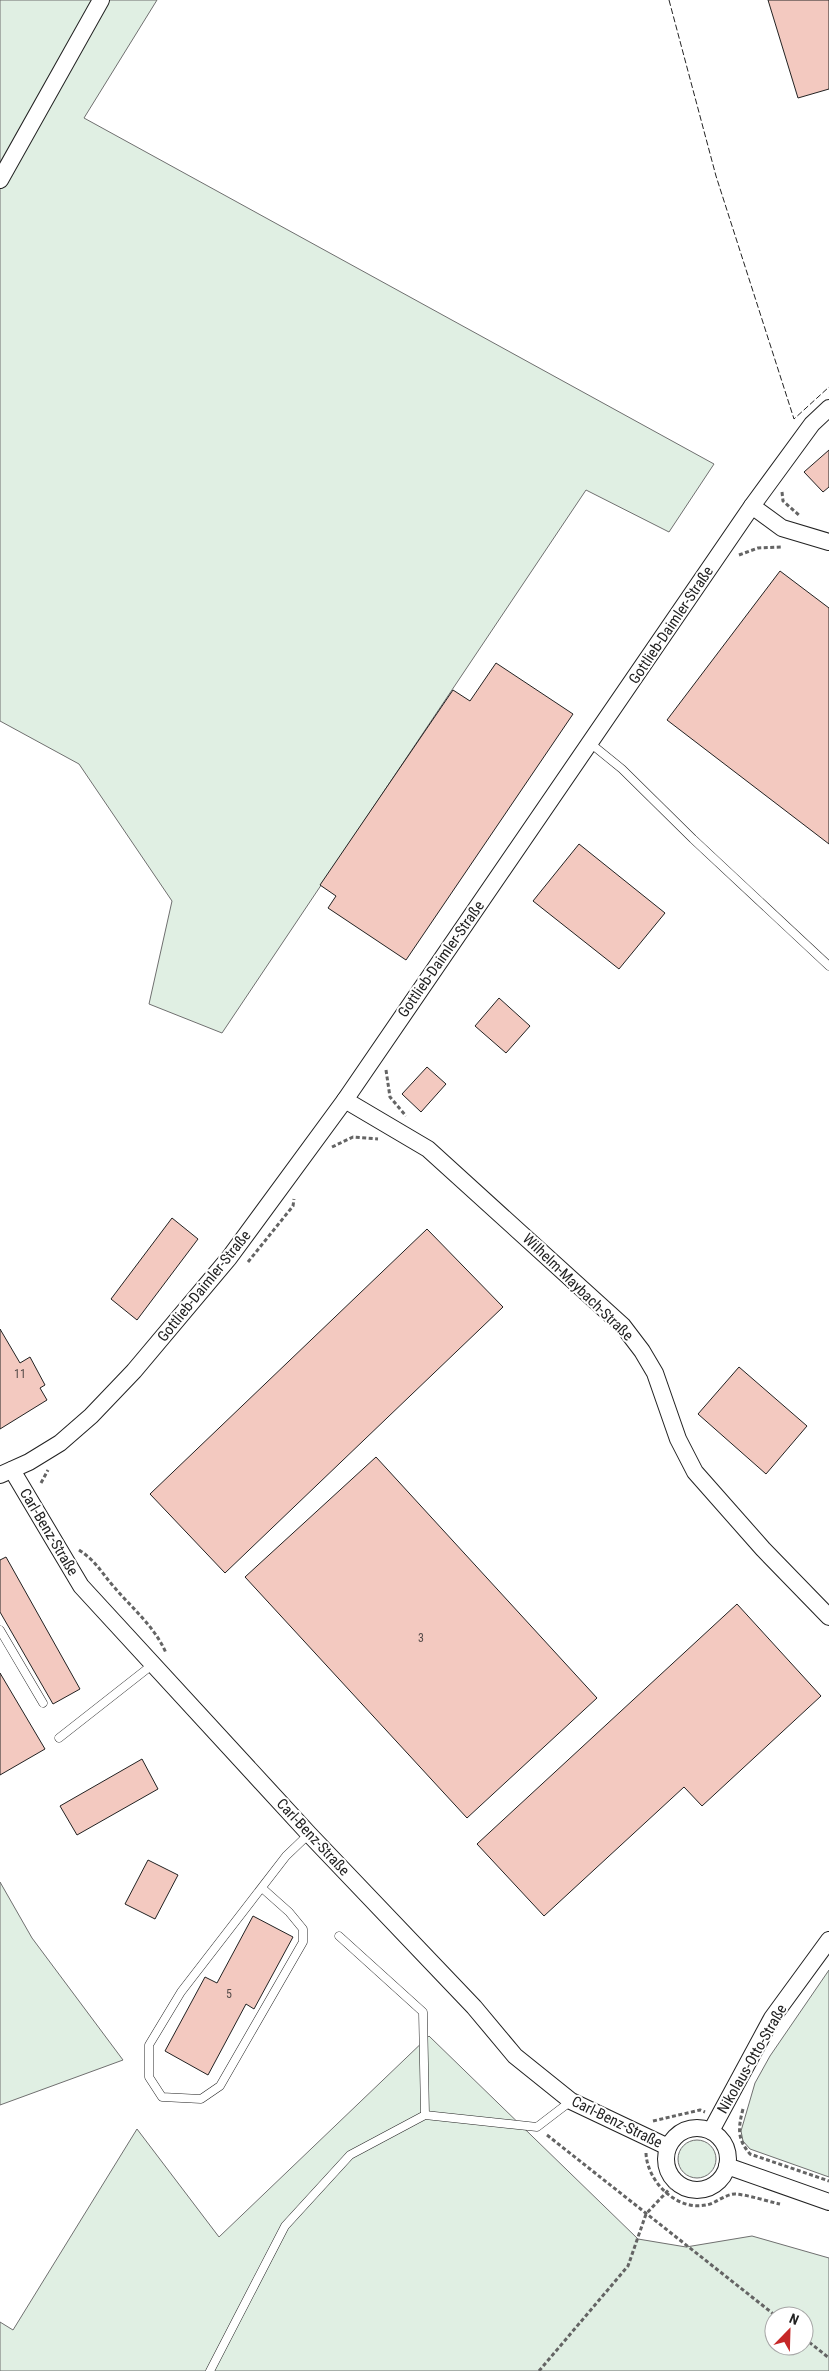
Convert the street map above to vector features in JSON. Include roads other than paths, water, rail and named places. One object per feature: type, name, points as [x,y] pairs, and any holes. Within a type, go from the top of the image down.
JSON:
[{"type":"street","points":[[0,180],[101,0]]},
{"type":"street","name":"Gottlieb-Daimler-Straße","points":[[6,1472],[60,1443],[91,1416],[134,1371],[229,1258],[345,1100],[752,506],[812,424],[829,408]]},
{"type":"street","points":[[752,506],[782,528],[829,542]]},
{"type":"street","name":"Wilhelm-Maybach-Straße","points":[[345,1100],[428,1149],[623,1326],[642,1351],[654,1373],[678,1439],[695,1472],[767,1553],[829,1617]]},
{"type":"street","name":"Carl-Benz-Straße","points":[[6,1472],[81,1586],[309,1834],[474,2007],[515,2056],[571,2101],[668,2147]]},
{"type":"street","name":"Nikolaus-Otto-Straße","points":[[711,2131],[772,2018],[829,1940]]},
{"type":"street","name":"Carl-Benz-Straße","points":[[711,2131],[704,2128],[690,2128],[677,2135],[668,2147],[666,2162],[671,2176],[671,2188],[703,2189],[715,2183],[727,2166]]},
{"type":"street","points":[[711,2131],[725,2146],[727,2166],[829,2202]]},
{"type":"lane","points":[[590,743],[622,769],[687,833],[829,966]]},
{"type":"lane","points":[[0,1630],[43,1703]]},
{"type":"lane","points":[[59,1738],[152,1665]]},
{"type":"lane","points":[[262,1888],[289,1912],[303,1929],[303,1942],[220,2086],[201,2099],[162,2097],[149,2077],[149,2045],[181,1992],[286,1856],[309,1834]]},
{"type":"lane","points":[[339,1936],[423,2012],[425,2115]]},
{"type":"lane","points":[[210,2371],[285,2226],[350,2155],[425,2115],[537,2127],[571,2101]]}]
